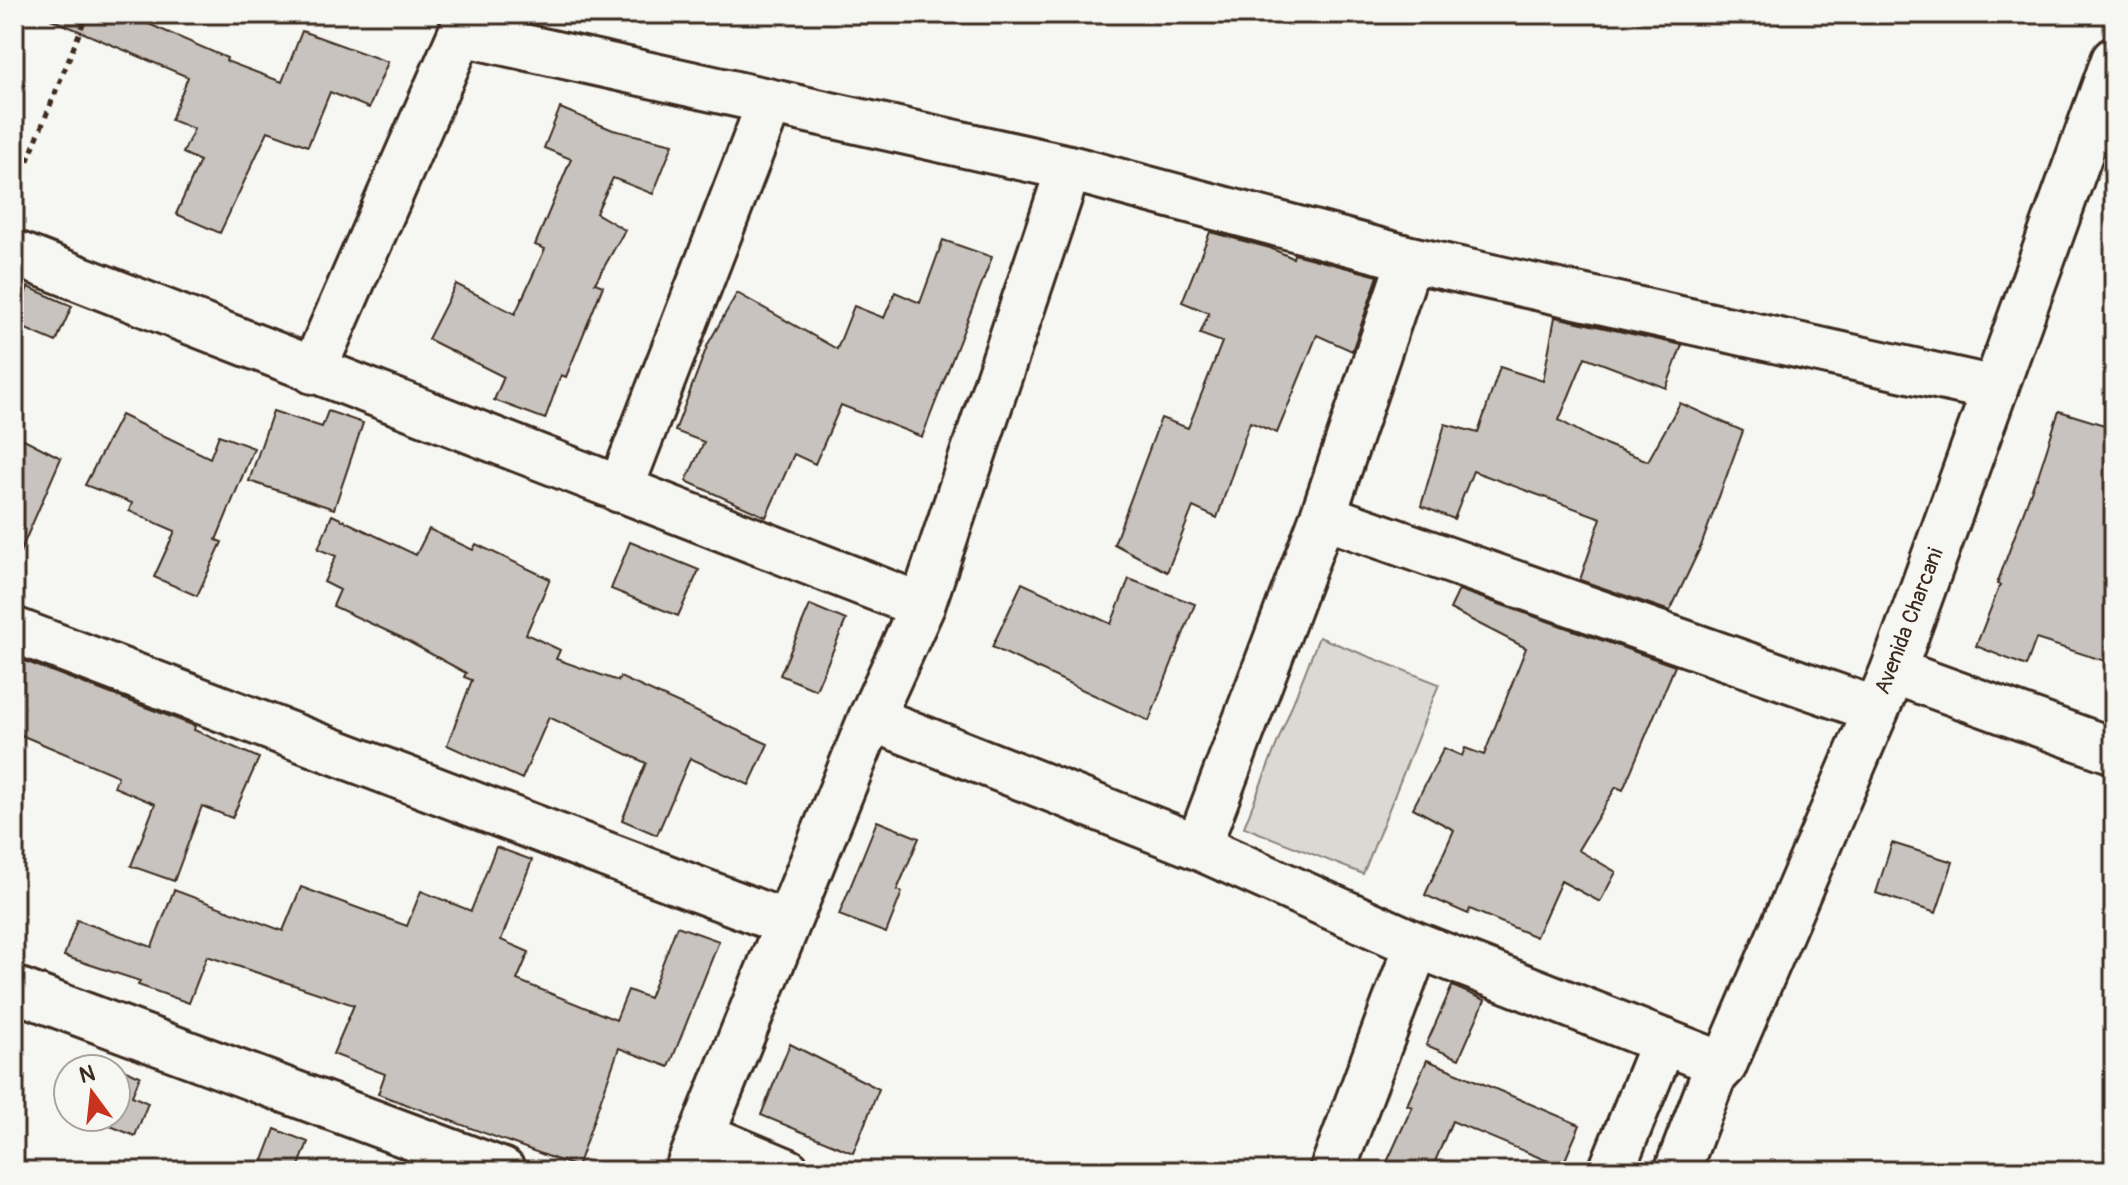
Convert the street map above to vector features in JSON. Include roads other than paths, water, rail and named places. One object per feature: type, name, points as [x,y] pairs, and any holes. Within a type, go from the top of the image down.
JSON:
[{"type":"street","points":[[313,371],[461,33],[1069,168],[1410,259],[1995,389]]},
{"type":"street","name":"Avenida Charcani","points":[[1677,1171],[1713,1077],[1724,1065],[1884,690],[2114,60]]},
{"type":"street","points":[[620,490],[770,102]]},
{"type":"street","points":[[787,1171],[694,1153],[871,718],[922,606],[1069,168]]},
{"type":"street","points":[[14,253],[922,606]]},
{"type":"street","points":[[1198,847],[1323,516],[1410,259]]},
{"type":"street","points":[[1323,516],[1884,690],[2114,751]]},
{"type":"street","points":[[14,630],[786,923]]},
{"type":"street","points":[[871,718],[1198,847],[1417,945],[1724,1065]]},
{"type":"street","points":[[1332,1171],[1417,945]]},
{"type":"street","points":[[14,989],[503,1171]]},
{"type":"street","points":[[1611,1171],[1664,1041]]}]
